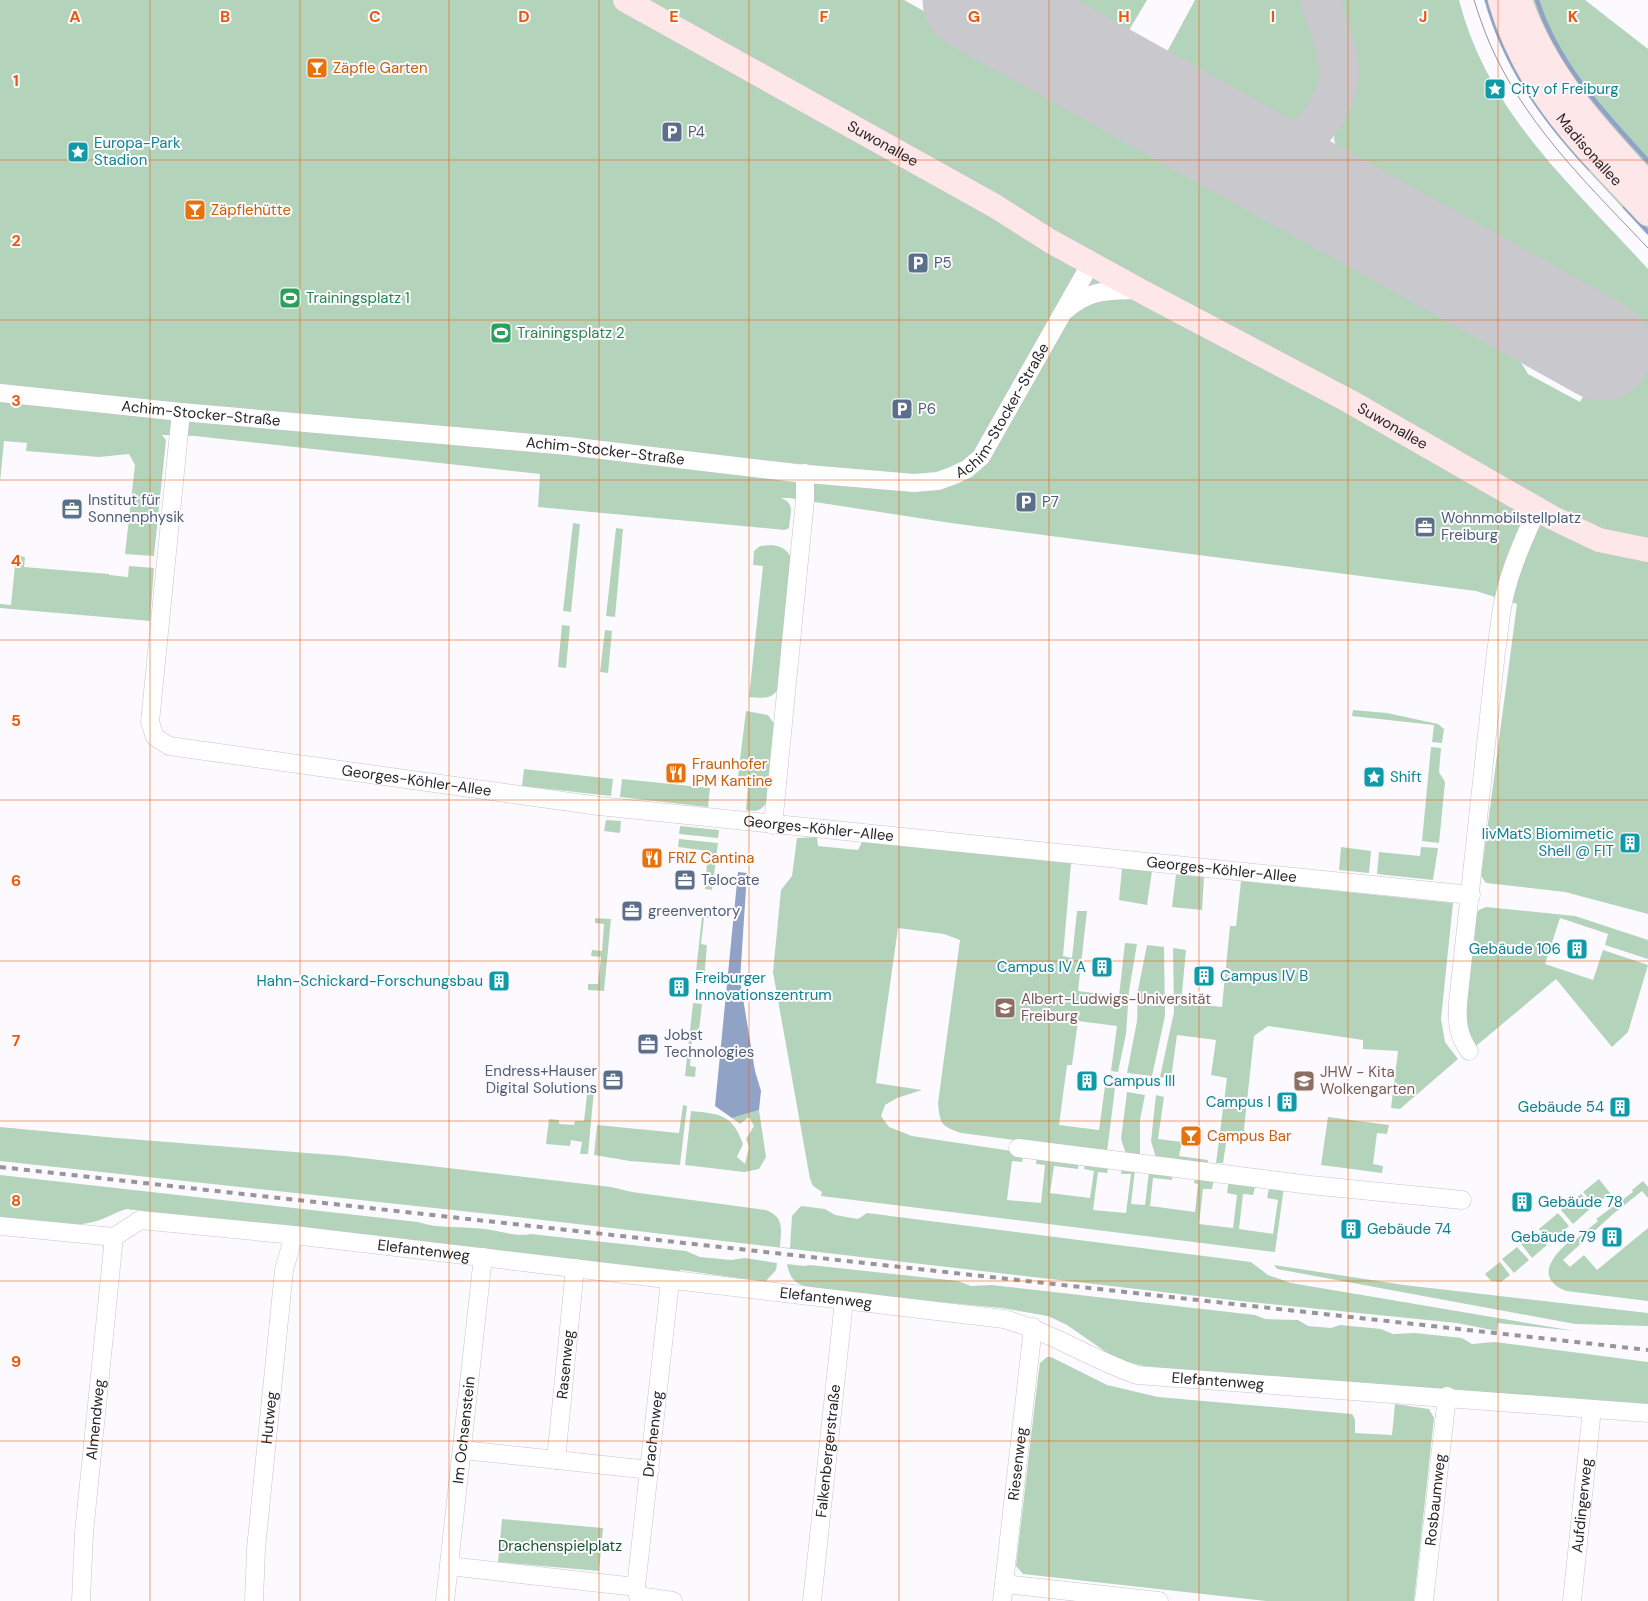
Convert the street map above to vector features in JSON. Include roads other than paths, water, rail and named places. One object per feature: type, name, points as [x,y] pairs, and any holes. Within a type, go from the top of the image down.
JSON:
[{"type":"street","name":"Suwonallee","points":[[625,0],[995,206],[1139,290],[1349,401],[1537,510],[1588,536],[1613,544],[1648,550]]},
{"type":"street","name":"Madisonallee","points":[[1500,0],[1516,46],[1539,90],[1576,137],[1648,214]]},
{"type":"street","name":"Madisonallee","points":[[1520,0],[1544,54],[1565,89],[1590,121],[1648,184]]},
{"type":"street","name":"Achim-Stocker-Straße","points":[[0,393],[181,412],[568,446],[805,474],[914,483],[938,481],[967,469],[981,457],[992,441],[1060,315],[1091,263]]},
{"type":"street","name":"Suwonallee","points":[[1060,315],[1073,304],[1100,291],[1139,290]]},
{"type":"street","name":"Georges-Köhler-Allee","points":[[181,412],[150,722],[155,737],[169,746],[514,796],[773,825],[1471,895]]},
{"type":"street","points":[[773,825],[805,500],[805,474]]},
{"type":"street","points":[[1469,1051],[1461,1039],[1457,1026],[1504,598],[1516,557],[1537,510]]},
{"type":"street","points":[[1018,1148],[1310,1185],[1462,1200]]},
{"type":"street","name":"Elefantenweg","points":[[114,1237],[140,1220],[294,1235],[670,1281],[1004,1319],[1033,1327],[1076,1346],[1106,1364],[1138,1375],[1648,1412]]},
{"type":"street","points":[[0,1226],[114,1237]]},
{"type":"street","name":"Hutweg","points":[[254,1601],[256,1549],[284,1270],[294,1235]]},
{"type":"street","name":"Almendweg","points":[[81,1601],[84,1533],[114,1237]]},
{"type":"street","name":"Im Ochsenstein","points":[[445,1601],[483,1257]]},
{"type":"street","name":"Rasenweg","points":[[556,1460],[575,1268]]},
{"type":"street","name":"Drachenweg","points":[[636,1587],[670,1281]]},
{"type":"street","name":"Falkenbergerstraße","points":[[812,1601],[844,1301]]},
{"type":"street","name":"Riesenweg","points":[[1003,1593],[1033,1327]]},
{"type":"street","name":"Rosbaumweg","points":[[1424,1601],[1447,1396]]},
{"type":"street","name":"Aufdingerweg","points":[[1572,1601],[1592,1409]]},
{"type":"street","points":[[463,1450],[650,1470]]},
{"type":"street","points":[[449,1566],[636,1587],[638,1596],[673,1601]]},
{"type":"street","points":[[1003,1593],[1159,1601]]},
{"type":"water","points":[[738,872],[747,873],[740,980],[755,1071],[761,1091],[759,1110],[732,1118],[715,1106]]},
{"type":"waterway","points":[[1487,0],[1504,47],[1515,69],[1541,111],[1589,168]]},
{"type":"waterway","points":[[1537,0],[1546,23],[1569,66],[1599,106],[1648,161]]},
{"type":"waterway","points":[[1625,207],[1648,232]]},
{"type":"tram line","points":[[1474,0],[1496,57],[1527,110],[1564,158],[1648,248]]},
{"type":"railway","points":[[0,1167],[1648,1350]]},
{"type":"place","name":"Zäpfle Garten","points":[[317,68]]},
{"type":"place","name":"City of Freiburg","points":[[1495,89]]},
{"type":"place","name":"P4","points":[[672,132]]},
{"type":"place","name":"Europa-Park Stadion","points":[[78,152]]},
{"type":"place","name":"Zäpflehütte","points":[[195,210]]},
{"type":"place","name":"P5","points":[[918,263]]},
{"type":"place","name":"Trainingsplatz 1","points":[[290,298]]},
{"type":"place","name":"Trainingsplatz 2","points":[[501,333]]},
{"type":"place","name":"P6","points":[[902,409]]},
{"type":"place","name":"P7","points":[[1026,502]]},
{"type":"place","name":"Institut für Sonnenphysik","points":[[72,509]]},
{"type":"place","name":"Wohnmobilstellplatz Freiburg","points":[[1425,527]]},
{"type":"place","name":"Fraunhofer IPM Kantine","points":[[676,773]]},
{"type":"place","name":"Shift","points":[[1374,777]]},
{"type":"place","name":"livMatS Biomimetic Shell @ FIT","points":[[1630,843]]},
{"type":"place","name":"FRIZ Cantina","points":[[652,858]]},
{"type":"place","name":"Telocate","points":[[685,880]]},
{"type":"place","name":"greenventory","points":[[632,911]]},
{"type":"place","name":"Gebäude 106","points":[[1577,949]]},
{"type":"place","name":"Campus IV A","points":[[1102,967]]},
{"type":"place","name":"Campus IV B","points":[[1204,976]]},
{"type":"place","name":"Hahn-Schickard-Forschungsbau","points":[[499,981]]},
{"type":"place","name":"Freiburger Innovationszentrum","points":[[679,987]]},
{"type":"place","name":"Albert-Ludwigs-Universität Freiburg","points":[[1005,1008]]},
{"type":"place","name":"Jobst Technologies","points":[[648,1044]]},
{"type":"place","name":"Endress+Hauser Digital Solutions","points":[[613,1080]]},
{"type":"place","name":"Campus III","points":[[1087,1081]]},
{"type":"place","name":"JHW - Kita Wolkengarten","points":[[1304,1081]]},
{"type":"place","name":"Campus I","points":[[1287,1102]]},
{"type":"place","name":"Gebäude 54","points":[[1620,1107]]},
{"type":"place","name":"Campus Bar","points":[[1191,1136]]},
{"type":"place","name":"Gebäude 78","points":[[1522,1202]]},
{"type":"place","name":"Gebäude 74","points":[[1351,1229]]},
{"type":"place","name":"Gebäude 79","points":[[1612,1237]]},
{"type":"park label","name":"Drachenspielplatz","points":[[560,1546]]}]
